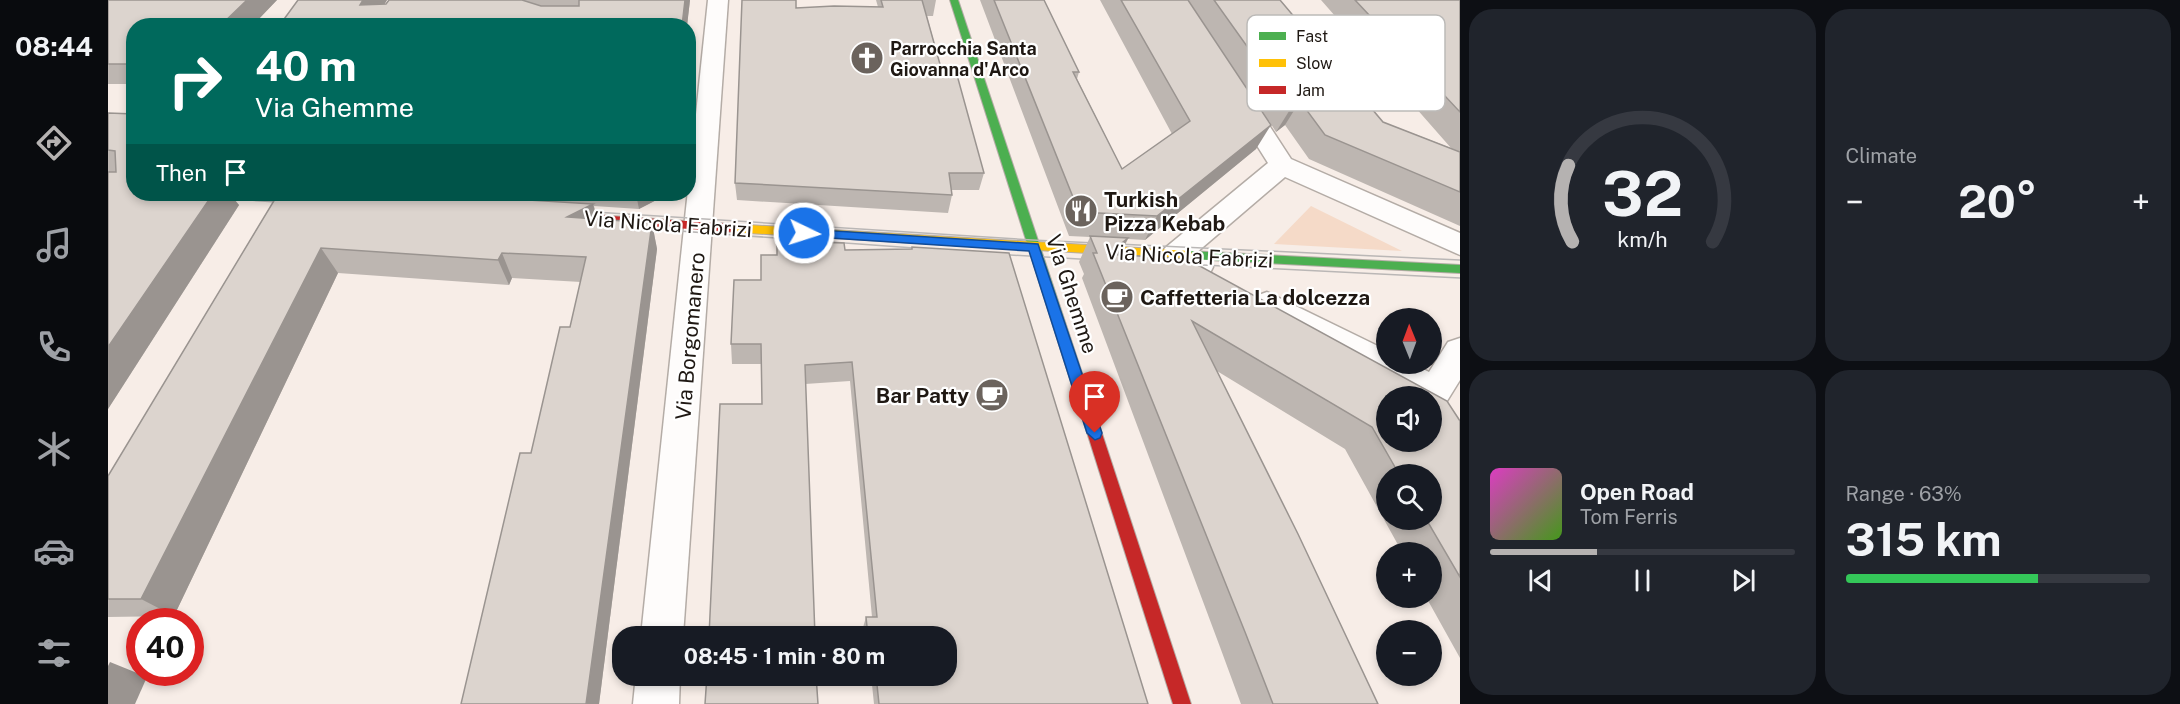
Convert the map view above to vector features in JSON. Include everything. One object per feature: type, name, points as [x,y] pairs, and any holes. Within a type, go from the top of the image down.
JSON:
[{"type":"street","name":"Via Borgomanero","points":[[663,626],[700,226],[700,60],[718,0]]},
{"type":"street","name":"Via Ghemme","points":[[954,0],[1182,704]]},
{"type":"street","points":[[1226,77],[1247,110]]},
{"type":"street","points":[[1248,111],[1282,165],[1460,245]]},
{"type":"street","points":[[1282,165],[1175,255],[1425,386]]},
{"type":"street","points":[[264,201],[280,205],[334,201]]},
{"type":"street","name":"Via Nicola Fabrizi","points":[[533,214],[1034,247],[1460,269]]},
{"type":"street","points":[[1438,386],[1460,351]]},
{"type":"street","points":[[1442,401],[1455,420]]},
{"type":"street","points":[[656,704],[657,686]]},
{"type":"shaded area","points":[[1311,206],[1402,251],[1274,244]]},
{"type":"building","points":[[108,0],[247,0],[228,18],[126,18],[126,64],[108,64]]},
{"type":"building","points":[[298,0],[363,0],[360,5],[386,4],[389,0],[522,0],[541,6],[579,6],[579,0],[685,0],[683,18],[285,18]]},
{"type":"building","points":[[742,0],[796,0],[796,8],[883,7],[881,0],[922,0],[943,75],[957,75],[984,173],[949,173],[952,195],[735,183]]},
{"type":"building","points":[[994,0],[1044,0],[1079,72],[1073,72],[1122,169],[1190,121],[1121,0],[1188,0],[1247,89],[1247,111],[1262,111],[1271,125],[1157,216],[1079,212]]},
{"type":"building","points":[[1214,0],[1280,0],[1293,15],[1247,15],[1247,46]]},
{"type":"building","points":[[1355,0],[1460,0],[1460,112],[1445,96],[1445,15],[1369,15]]},
{"type":"building","points":[[1307,111],[1374,111],[1383,122],[1460,152],[1460,192],[1325,135]]},
{"type":"building","points":[[108,113],[126,114],[126,201],[208,201],[108,347],[108,172],[116,172],[115,151],[108,150]]},
{"type":"building","points":[[274,201],[544,201],[593,204],[567,217],[652,223],[586,704],[461,704],[520,453],[531,453],[560,327],[570,327],[586,257],[502,253],[498,260],[321,248],[141,599],[108,599],[108,476]]},
{"type":"building","points":[[1090,236],[1128,238],[1108,254],[1187,259],[1376,362],[1376,374],[1398,374],[1420,386],[1376,386],[1376,434],[1372,427],[1192,321],[1298,534],[1378,704],[1273,704],[1093,253],[1097,253]]},
{"type":"building","points":[[777,241],[844,243],[845,250],[912,249],[912,247],[1009,253],[1148,704],[879,704],[877,686],[957,686],[957,626],[867,626],[866,617],[877,617],[852,362],[805,365],[815,626],[709,626],[720,404],[762,404],[761,344],[731,344],[734,280],[761,280],[761,255],[777,255]]},
{"type":"building","points":[[1442,398],[1447,401],[1460,421],[1460,577],[1442,546],[1442,542],[1439,542],[1432,530],[1442,530],[1442,464],[1393,464],[1386,452],[1442,452]]},
{"type":"building","points":[[706,686],[817,686],[818,704],[705,704]]},
{"type":"tram line","points":[[262,201],[291,203]]},
{"type":"tram line","points":[[579,211],[1032,240],[1460,260]]},
{"type":"tram line","points":[[638,228],[928,249]]},
{"type":"tram line","points":[[994,254],[1096,260]]},
{"type":"tram line","points":[[1183,264],[1460,278]]},
{"type":"traffic: fast","points":[[954,0],[1079,385]]},
{"type":"traffic: fast","points":[[1189,255],[1460,269]]},
{"type":"traffic: slow","points":[[732,228],[1189,255]]},
{"type":"traffic: jam","points":[[551,216],[732,228]]},
{"type":"traffic: jam","points":[[1079,385],[1182,704]]},
{"type":"place","name":"Parrocchia Santa Giovanna d'Arco","points":[[867,58]]},
{"type":"place","name":"Turkish Pizza Kebab","points":[[1081,211]]},
{"type":"place","name":"Caffetteria La dolcezza","points":[[1117,297]]},
{"type":"place","name":"Bar Patty","points":[[992,395]]},
{"type":"route","points":[[804,233],[1034,247],[1095,433]]}]
